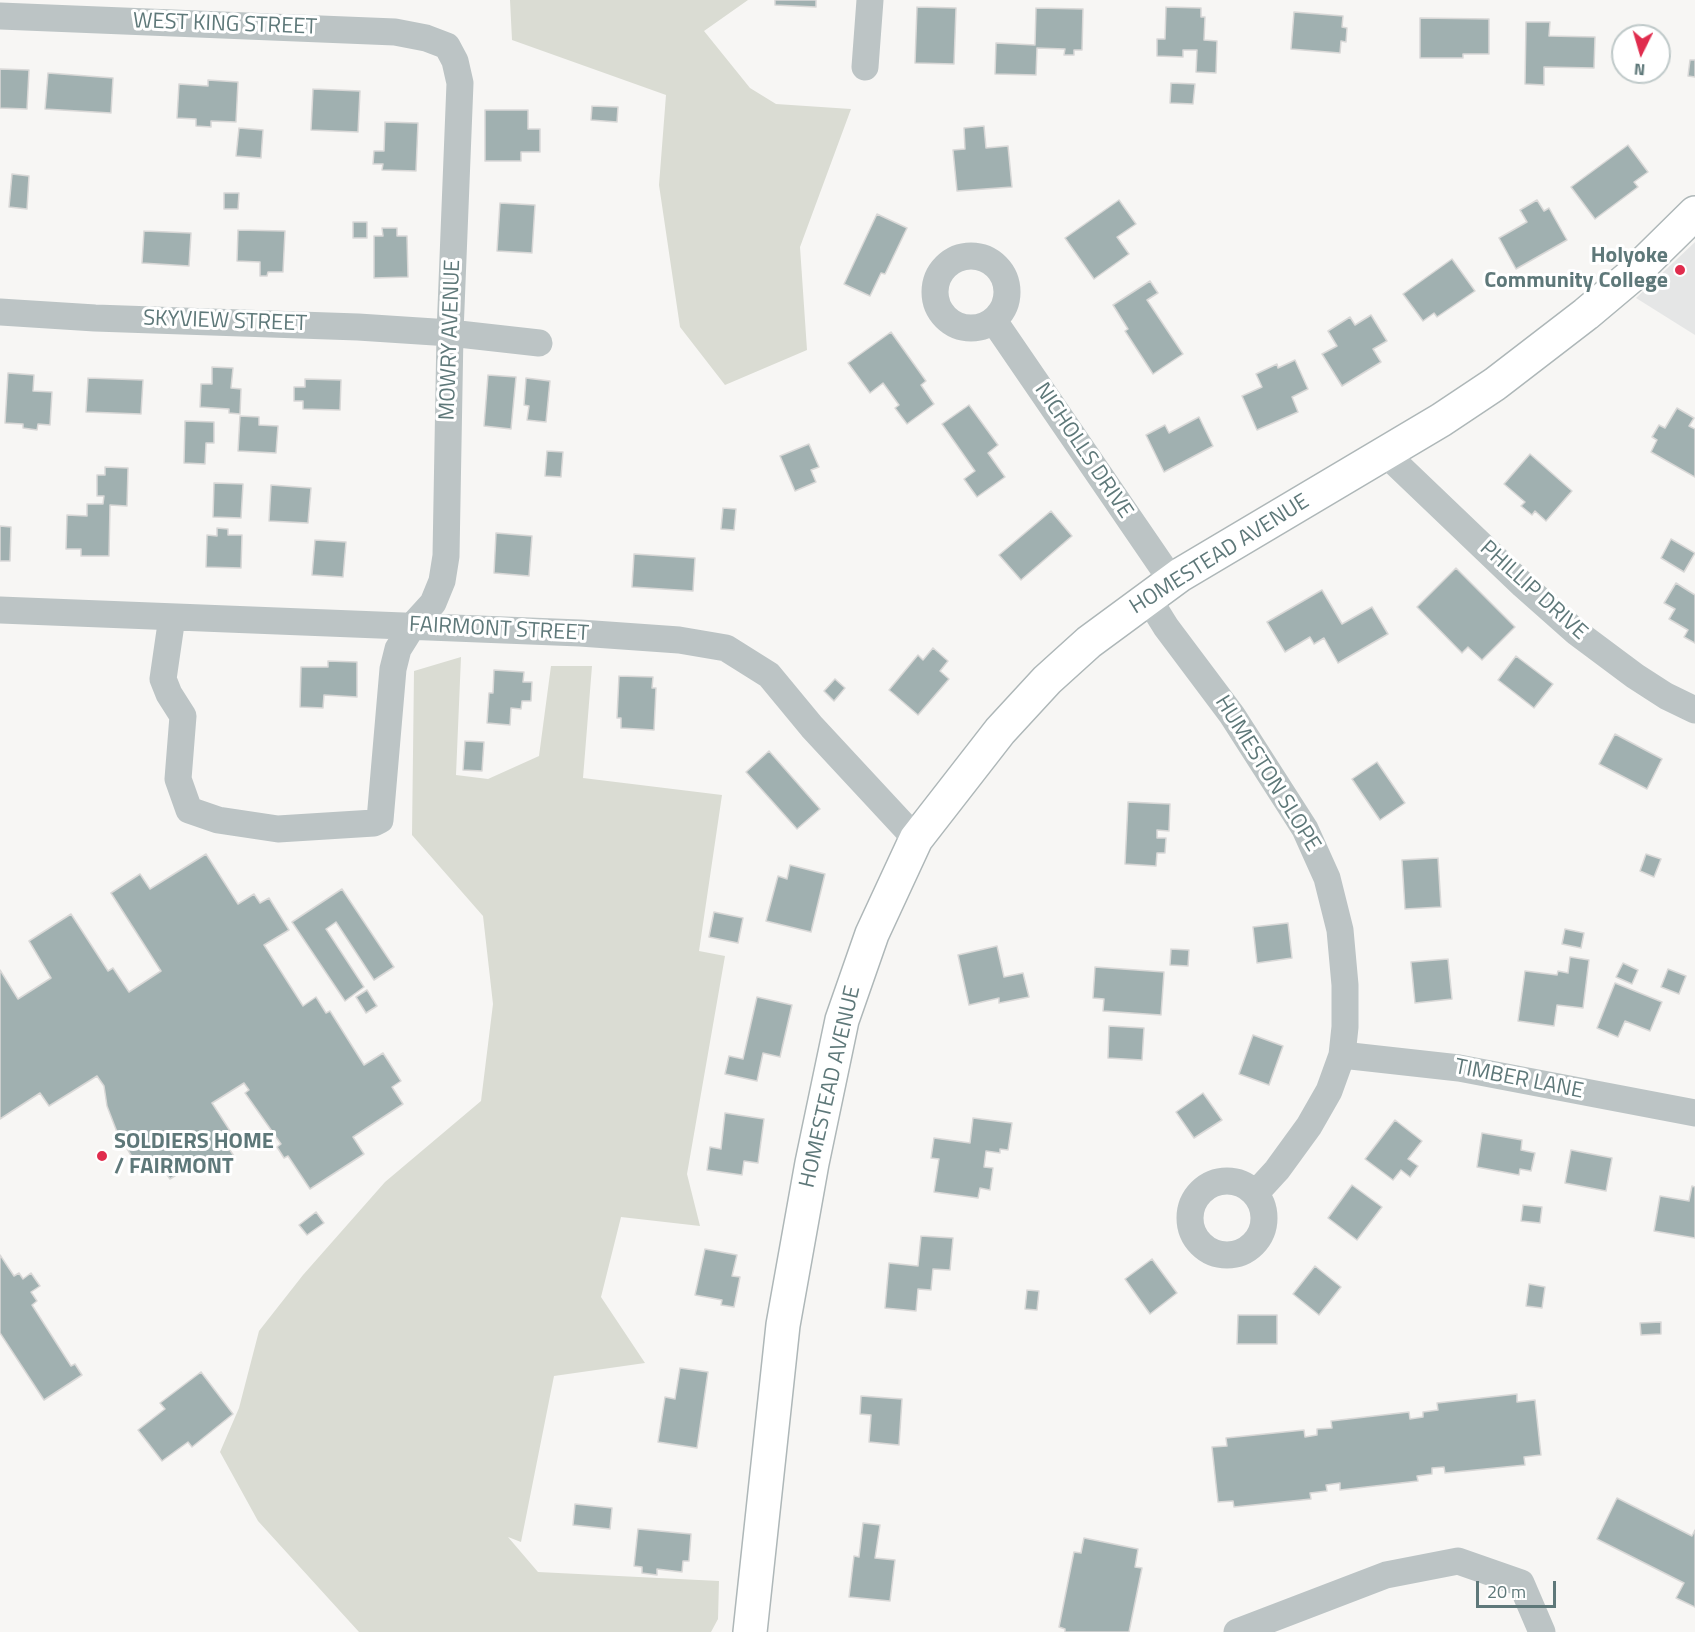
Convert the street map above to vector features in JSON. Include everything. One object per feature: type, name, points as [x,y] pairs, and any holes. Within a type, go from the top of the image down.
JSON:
[{"type":"main road","name":"HOMESTEAD AVENUE","points":[[750,1632],[783,1324],[812,1163],[842,1020],[872,934],[916,839],[1000,730],[1047,680],[1089,642],[1160,589],[1229,544],[1386,454],[1486,390],[1541,350],[1630,277],[1693,220]]},
{"type":"street","points":[[865,67],[870,0]]},
{"type":"street","name":"WEST KING STREET","points":[[0,16],[395,32],[426,38],[448,47]]},
{"type":"street","name":"MOWRY AVENUE","points":[[172,617],[163,679],[169,694],[183,716],[178,778],[189,810],[218,820],[279,829],[374,823],[380,820],[393,669],[398,649],[413,626],[433,603],[442,581],[446,556],[450,333],[460,83],[455,61],[448,47]]},
{"type":"street","name":"SKYVIEW STREET","points":[[0,312],[95,318],[358,327],[450,333],[539,343]]},
{"type":"street","name":"NICHOLLS DRIVE","points":[[994,321],[1160,589]]},
{"type":"street","name":"PHILLIP DRIVE","points":[[1386,454],[1523,585],[1576,632],[1635,676],[1666,696],[1695,710]]},
{"type":"street","name":"HUMESTON SLOPE","points":[[1160,589],[1166,627],[1238,723],[1296,814],[1317,852],[1335,903],[1344,957],[1345,1012],[1342,1055],[1329,1092],[1309,1126],[1277,1170],[1255,1194]]},
{"type":"street","name":"FAIRMONT STREET","points":[[0,610],[602,635],[679,640],[726,648],[769,675],[813,727],[916,839]]},
{"type":"street","name":"TIMBER LANE","points":[[1342,1055],[1459,1068],[1695,1113]]},
{"type":"street","points":[[1237,1632],[1386,1575],[1458,1561],[1521,1583],[1542,1632]]},
{"type":"shaded area","points":[[510,0],[748,0],[704,31],[750,88],[776,104],[851,109],[800,247],[807,350],[725,385],[680,327],[659,185],[666,95],[512,40]]},
{"type":"shaded area","name":"Holyoke Community College","points":[[1695,242],[1695,335],[1636,298]]},
{"type":"shaded area","points":[[461,657],[456,775],[488,779],[539,756],[551,666],[592,666],[583,778],[722,795],[699,951],[725,956],[687,1174],[700,1226],[621,1217],[601,1297],[645,1363],[554,1376],[521,1542],[508,1537],[538,1572],[719,1581],[718,1619],[711,1632],[359,1632],[258,1521],[220,1452],[239,1408],[259,1331],[303,1275],[385,1182],[481,1101],[493,1004],[483,916],[412,835],[414,671]]},
{"type":"building","points":[[775,0],[816,0],[816,7],[775,5]]},
{"type":"building","points":[[917,7],[956,8],[954,64],[915,63]]},
{"type":"building","points":[[1166,7],[1201,8],[1201,17],[1205,17],[1204,40],[1217,41],[1216,73],[1196,72],[1197,50],[1183,50],[1183,57],[1157,56],[1157,39],[1165,39]]},
{"type":"building","points":[[1036,8],[1083,9],[1082,50],[1074,50],[1074,55],[1064,55],[1065,49],[1037,48],[1036,75],[995,74],[996,43],[1035,45]]},
{"type":"building","points":[[1294,12],[1343,16],[1342,27],[1347,28],[1346,42],[1341,41],[1340,53],[1291,49]]},
{"type":"building","points":[[1420,18],[1489,19],[1489,54],[1463,54],[1463,58],[1420,58]]},
{"type":"building","points":[[1526,22],[1550,22],[1549,36],[1595,37],[1594,68],[1544,67],[1544,85],[1525,84]]},
{"type":"building","points":[[1690,60],[1695,60],[1695,77],[1688,76]]},
{"type":"building","points":[[0,69],[29,70],[27,109],[0,108]]},
{"type":"building","points":[[48,73],[113,78],[111,113],[45,109]]},
{"type":"building","points":[[208,80],[238,82],[236,122],[211,121],[211,127],[196,126],[196,119],[177,118],[179,84],[208,86]]},
{"type":"building","points":[[1171,83],[1195,84],[1193,104],[1170,103]]},
{"type":"building","points":[[313,89],[360,91],[358,132],[311,130]]},
{"type":"building","points":[[592,106],[618,107],[617,122],[591,120]]},
{"type":"building","points":[[485,110],[528,110],[528,129],[540,129],[540,152],[521,152],[521,161],[485,161]]},
{"type":"building","points":[[385,122],[418,123],[416,171],[382,170],[383,164],[373,164],[374,151],[384,151]]},
{"type":"building","points":[[984,126],[986,148],[1008,146],[1012,187],[957,191],[953,150],[965,149],[964,128]]},
{"type":"building","points":[[239,128],[263,130],[261,158],[236,156]]},
{"type":"building","points":[[1628,145],[1648,172],[1634,182],[1638,187],[1595,219],[1571,187]]},
{"type":"building","points":[[12,174],[29,176],[27,209],[9,207]]},
{"type":"building","points":[[224,193],[239,193],[238,209],[224,209]]},
{"type":"building","points":[[1119,200],[1136,224],[1117,237],[1129,254],[1094,279],[1065,238]]},
{"type":"building","points":[[1537,200],[1544,211],[1549,208],[1567,240],[1516,269],[1499,238],[1527,222],[1520,210]]},
{"type":"building","points":[[500,203],[535,205],[532,253],[497,251]]},
{"type":"building","points":[[877,214],[907,228],[885,274],[881,273],[870,296],[844,284]]},
{"type":"building","points":[[353,222],[367,222],[367,238],[353,238]]},
{"type":"building","points":[[382,228],[397,228],[397,236],[407,236],[408,277],[374,278],[374,236],[383,236]]},
{"type":"building","points":[[238,230],[285,231],[283,272],[268,272],[267,276],[260,276],[260,262],[237,261]]},
{"type":"building","points":[[144,231],[191,233],[189,266],[142,263]]},
{"type":"building","points":[[1452,259],[1475,291],[1437,317],[1434,313],[1423,321],[1403,294]]},
{"type":"building","points":[[1150,281],[1158,293],[1147,300],[1183,354],[1153,374],[1125,331],[1128,329],[1113,305]]},
{"type":"building","points":[[1371,315],[1387,341],[1373,349],[1381,362],[1342,386],[1322,354],[1337,346],[1328,331],[1350,317],[1355,325]]},
{"type":"building","points":[[891,332],[926,381],[921,385],[934,404],[907,424],[895,408],[899,405],[883,383],[870,393],[848,363]]},
{"type":"building","points":[[1295,360],[1308,389],[1292,397],[1298,412],[1257,430],[1242,396],[1262,387],[1256,374],[1277,364],[1278,368]]},
{"type":"building","points":[[212,367],[233,368],[231,388],[241,389],[240,414],[229,413],[229,409],[200,407],[201,384],[212,384]]},
{"type":"building","points":[[8,373],[34,375],[33,391],[52,392],[50,425],[38,424],[37,430],[23,428],[23,424],[5,423]]},
{"type":"building","points":[[488,375],[516,377],[511,429],[484,426]]},
{"type":"building","points":[[88,378],[143,380],[141,414],[86,412]]},
{"type":"building","points":[[526,378],[550,381],[546,422],[527,420],[529,406],[524,405]]},
{"type":"building","points":[[305,379],[341,380],[340,410],[303,409],[303,401],[294,401],[294,387],[305,387]]},
{"type":"building","points":[[969,405],[998,445],[988,453],[1005,477],[977,497],[964,479],[975,471],[942,424]]},
{"type":"building","points":[[1677,408],[1694,418],[1689,426],[1695,429],[1695,477],[1651,452],[1657,440],[1652,437],[1659,425],[1665,428]]},
{"type":"building","points":[[240,416],[259,417],[259,425],[278,426],[276,453],[238,451]]},
{"type":"building","points":[[1199,417],[1213,446],[1164,472],[1146,435],[1165,425],[1169,433]]},
{"type":"building","points":[[185,421],[214,422],[214,443],[206,443],[205,464],[184,463]]},
{"type":"building","points":[[809,444],[819,467],[811,470],[816,482],[795,491],[780,456]]},
{"type":"building","points":[[547,451],[563,452],[561,477],[545,476]]},
{"type":"building","points":[[1530,454],[1572,491],[1546,521],[1535,511],[1532,515],[1521,506],[1525,502],[1504,484]]},
{"type":"building","points":[[105,467],[128,468],[127,506],[110,505],[109,556],[81,556],[81,549],[66,549],[67,515],[87,516],[87,504],[103,504],[104,496],[97,496],[97,475],[105,475]]},
{"type":"building","points":[[214,483],[243,484],[241,518],[213,517]]},
{"type":"building","points":[[271,485],[311,488],[308,523],[269,521]]},
{"type":"building","points":[[723,508],[736,509],[734,530],[721,529]]},
{"type":"building","points":[[1051,511],[1072,536],[1021,580],[999,555]]},
{"type":"building","points":[[0,526],[11,527],[10,561],[0,561]]},
{"type":"building","points":[[217,528],[228,529],[228,535],[242,535],[241,568],[206,567],[207,535],[217,536]]},
{"type":"building","points":[[496,533],[532,536],[529,576],[494,573]]},
{"type":"building","points":[[1671,539],[1695,553],[1684,572],[1661,558]]},
{"type":"building","points":[[315,540],[346,542],[343,577],[312,575]]},
{"type":"building","points":[[634,554],[695,558],[693,591],[632,587]]},
{"type":"building","points":[[1456,568],[1515,627],[1482,660],[1468,647],[1462,653],[1417,607]]},
{"type":"building","points":[[1676,583],[1695,595],[1695,643],[1684,637],[1688,630],[1669,619],[1675,609],[1664,603]]},
{"type":"building","points":[[1322,590],[1342,624],[1372,607],[1388,634],[1338,663],[1324,638],[1314,644],[1310,637],[1285,652],[1267,622]]},
{"type":"building","points":[[933,648],[948,661],[940,671],[949,679],[918,715],[889,690],[918,655],[923,660]]},
{"type":"building","points":[[1516,656],[1553,684],[1534,708],[1498,680]]},
{"type":"building","points":[[328,661],[357,662],[357,697],[324,695],[323,708],[300,707],[301,667],[328,667]]},
{"type":"building","points":[[494,670],[524,672],[523,682],[532,682],[531,701],[522,701],[521,709],[511,708],[510,725],[487,723],[489,693],[493,693]]},
{"type":"building","points":[[619,676],[653,677],[652,688],[656,688],[654,730],[621,728],[621,718],[617,718]]},
{"type":"building","points":[[835,679],[845,688],[834,701],[824,691]]},
{"type":"building","points":[[1615,734],[1662,759],[1647,789],[1599,764]]},
{"type":"building","points":[[465,741],[484,742],[482,771],[463,770]]},
{"type":"building","points":[[769,751],[820,809],[797,829],[746,772]]},
{"type":"building","points":[[1377,762],[1405,803],[1380,820],[1352,779]]},
{"type":"building","points":[[1128,802],[1170,804],[1169,831],[1157,830],[1157,838],[1166,838],[1165,853],[1157,853],[1156,866],[1125,864]]},
{"type":"building","points":[[206,854],[238,904],[254,894],[260,903],[269,898],[289,930],[264,945],[303,1006],[316,997],[326,1013],[330,1011],[364,1065],[383,1053],[401,1081],[392,1087],[403,1104],[353,1137],[364,1154],[310,1189],[288,1156],[284,1158],[277,1147],[281,1144],[245,1093],[249,1090],[244,1083],[212,1103],[234,1137],[225,1143],[234,1156],[211,1170],[203,1158],[170,1179],[157,1160],[140,1170],[117,1132],[107,1106],[104,1086],[97,1076],[49,1106],[40,1093],[0,1119],[0,970],[18,999],[51,978],[29,941],[71,914],[108,971],[113,968],[129,992],[161,971],[111,893],[140,874],[150,889]]},
{"type":"building","points":[[1646,854],[1661,859],[1654,877],[1640,871]]},
{"type":"building","points":[[1438,858],[1441,907],[1405,909],[1402,860]]},
{"type":"building","points":[[790,865],[825,874],[811,932],[766,921],[778,876],[787,879]]},
{"type":"building","points":[[342,889],[394,967],[374,980],[336,922],[326,929],[364,987],[345,1001],[292,922]]},
{"type":"building","points":[[714,912],[743,918],[738,943],[709,937]]},
{"type":"building","points":[[1288,923],[1292,958],[1257,963],[1253,927]]},
{"type":"building","points":[[1565,929],[1584,933],[1581,948],[1562,944]]},
{"type":"building","points":[[997,946],[1004,977],[1023,973],[1029,997],[999,1003],[999,998],[969,1005],[958,955]]},
{"type":"building","points":[[1171,949],[1189,950],[1188,966],[1170,965]]},
{"type":"building","points":[[1570,957],[1589,960],[1583,1008],[1557,1005],[1554,1026],[1518,1021],[1525,971],[1557,975],[1558,971],[1568,973]]},
{"type":"building","points":[[1448,959],[1452,999],[1415,1003],[1411,962]]},
{"type":"building","points":[[1623,963],[1638,970],[1632,984],[1616,977]]},
{"type":"building","points":[[1095,967],[1164,972],[1161,1015],[1103,1011],[1104,999],[1093,998]]},
{"type":"building","points":[[1668,969],[1686,976],[1679,994],[1661,987]]},
{"type":"building","points":[[1615,983],[1662,1002],[1650,1031],[1625,1021],[1618,1037],[1597,1028]]},
{"type":"building","points":[[367,990],[377,1006],[366,1013],[356,997]]},
{"type":"building","points":[[757,997],[792,1005],[780,1057],[763,1053],[757,1081],[725,1074],[729,1056],[743,1059]]},
{"type":"building","points":[[1109,1026],[1144,1028],[1142,1060],[1108,1058]]},
{"type":"building","points":[[1253,1035],[1283,1046],[1269,1085],[1239,1074]]},
{"type":"building","points":[[1203,1093],[1222,1120],[1194,1138],[1176,1112]]},
{"type":"building","points":[[725,1113],[764,1119],[758,1163],[744,1161],[742,1175],[707,1170],[710,1147],[721,1149]]},
{"type":"building","points":[[973,1118],[1012,1123],[1008,1150],[1000,1149],[1000,1153],[986,1151],[984,1167],[993,1168],[990,1190],[980,1188],[978,1198],[934,1192],[939,1159],[931,1158],[934,1138],[970,1143]]},
{"type":"building","points":[[1395,1120],[1422,1141],[1408,1159],[1418,1166],[1410,1177],[1401,1170],[1393,1180],[1365,1159]]},
{"type":"building","points":[[1482,1133],[1522,1140],[1521,1150],[1535,1153],[1531,1171],[1520,1169],[1519,1175],[1477,1167]]},
{"type":"building","points":[[1571,1150],[1612,1158],[1606,1191],[1565,1183]]},
{"type":"building","points":[[1352,1185],[1382,1207],[1357,1240],[1328,1218]]},
{"type":"building","points":[[1692,1186],[1695,1187],[1695,1238],[1654,1231],[1660,1196],[1689,1201]]},
{"type":"building","points":[[1523,1205],[1542,1207],[1540,1223],[1521,1221]]},
{"type":"building","points":[[316,1212],[324,1223],[307,1235],[299,1225]]},
{"type":"building","points":[[921,1236],[953,1238],[950,1270],[933,1269],[931,1290],[918,1289],[916,1311],[885,1308],[889,1263],[918,1266]]},
{"type":"building","points":[[705,1249],[737,1255],[732,1276],[740,1277],[734,1307],[721,1305],[722,1300],[695,1295]]},
{"type":"building","points":[[0,1255],[14,1276],[19,1273],[23,1279],[31,1273],[40,1286],[31,1292],[37,1301],[32,1305],[71,1366],[75,1364],[82,1375],[44,1400],[0,1333]]},
{"type":"building","points":[[1152,1259],[1177,1293],[1150,1314],[1125,1279]]},
{"type":"building","points":[[1315,1266],[1341,1287],[1319,1315],[1293,1294]]},
{"type":"building","points":[[1529,1284],[1545,1287],[1542,1308],[1526,1306]]},
{"type":"building","points":[[1027,1290],[1039,1291],[1037,1310],[1025,1309]]},
{"type":"building","points":[[1238,1315],[1277,1315],[1277,1344],[1237,1344]]},
{"type":"building","points":[[1661,1322],[1661,1334],[1641,1335],[1640,1323]]},
{"type":"building","points":[[680,1368],[708,1372],[697,1448],[658,1442],[665,1397],[675,1399]]},
{"type":"building","points":[[201,1372],[233,1414],[192,1447],[188,1442],[162,1461],[138,1430],[165,1409],[160,1403]]},
{"type":"building","points":[[1517,1394],[1517,1402],[1535,1400],[1541,1455],[1524,1457],[1525,1465],[1445,1473],[1444,1467],[1432,1468],[1432,1474],[1417,1476],[1418,1481],[1340,1490],[1340,1483],[1326,1485],[1327,1491],[1310,1493],[1311,1499],[1234,1507],[1233,1501],[1218,1502],[1212,1447],[1227,1446],[1226,1438],[1304,1430],[1305,1437],[1317,1435],[1317,1429],[1332,1428],[1331,1421],[1409,1412],[1410,1419],[1423,1417],[1423,1412],[1438,1410],[1437,1403]]},
{"type":"building","points":[[861,1396],[902,1399],[899,1445],[869,1442],[871,1415],[860,1414]]},
{"type":"building","points":[[1617,1498],[1692,1536],[1695,1530],[1695,1607],[1676,1598],[1684,1583],[1597,1539]]},
{"type":"building","points":[[575,1504],[612,1508],[610,1529],[573,1525]]},
{"type":"building","points":[[863,1523],[880,1525],[875,1558],[895,1560],[890,1601],[849,1597],[854,1556],[859,1557]]},
{"type":"building","points":[[638,1529],[691,1534],[689,1561],[683,1561],[682,1572],[657,1569],[657,1575],[642,1573],[642,1567],[634,1566]]},
{"type":"building","points":[[1084,1538],[1138,1549],[1135,1567],[1142,1568],[1129,1632],[1065,1632],[1065,1629],[1059,1627],[1074,1552],[1081,1553]]},
{"type":"place","name":"Holyoke Community College","points":[[1680,270]]},
{"type":"place","name":"SOLDIERS HOME / FAIRMONT","points":[[102,1156]]}]
